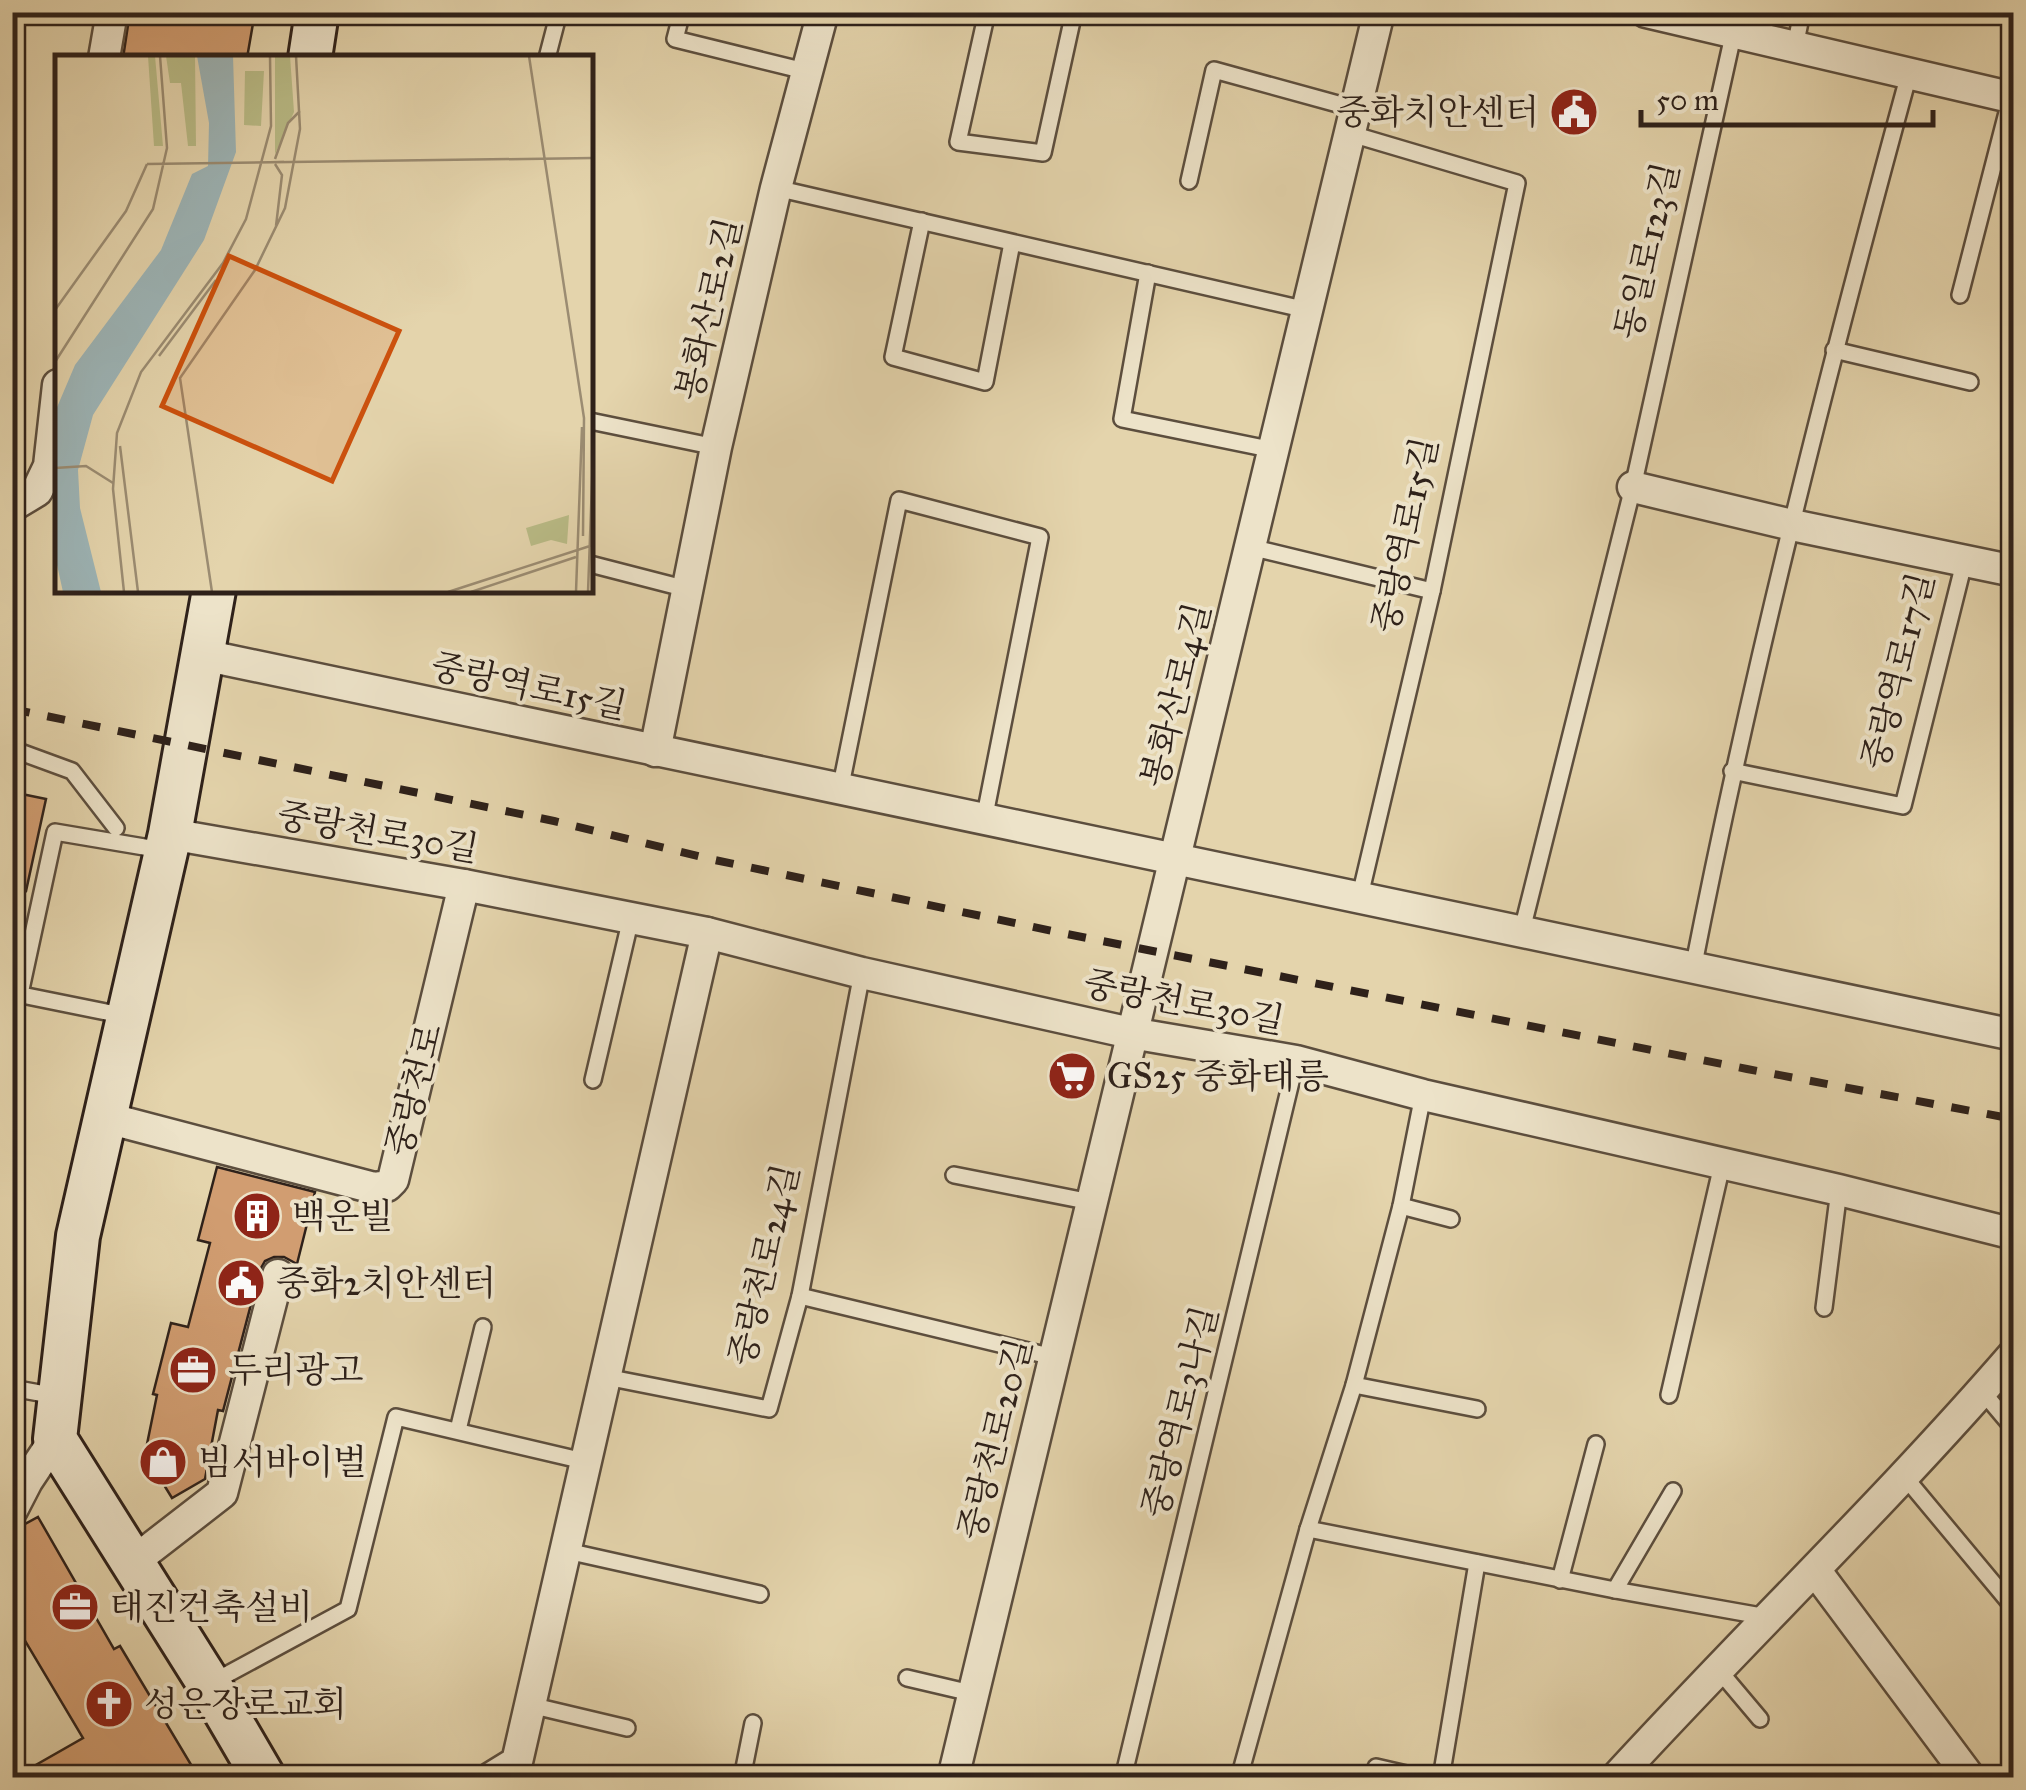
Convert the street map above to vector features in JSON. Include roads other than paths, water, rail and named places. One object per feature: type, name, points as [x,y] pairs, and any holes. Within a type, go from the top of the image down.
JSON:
[{"type":"main road","points":[[310,55],[317,12]]},
{"type":"main road","points":[[214,592],[168,842],[78,1236],[55,1439],[264,1778]]},
{"type":"street","points":[[105,55],[112,12]]},
{"type":"street","name":"봉화산로2길","points":[[655,751],[716,447],[776,188],[823,12]]},
{"type":"street","name":"봉화산로4길","points":[[1174,861],[1378,12]]},
{"type":"street","points":[[1646,12],[2012,98]]},
{"type":"street","points":[[12,506],[37,490],[49,466],[55,406]]},
{"type":"street","name":"중랑역로17길","points":[[1633,487],[2014,571]]},
{"type":"street","name":"중랑역로15길","points":[[202,655],[2014,1035]]},
{"type":"street","name":"중랑천로30길","points":[[168,842],[464,885],[708,933],[862,973],[1131,1032],[1296,1061],[1423,1095],[2014,1234]]},
{"type":"street","name":"중랑천로20길","points":[[953,1778],[1174,861]]},
{"type":"street","name":"중랑천로","points":[[108,1118],[374,1188],[387,1186],[393,1180],[464,885]]},
{"type":"street","points":[[491,1778],[517,1762],[708,933]]},
{"type":"street","points":[[132,1562],[222,1493],[278,1275]]},
{"type":"street","points":[[1616,1778],[1904,1476],[2014,1354]]},
{"type":"street","points":[[12,1510],[20,1484],[55,1439]]},
{"type":"street","points":[[1814,1570],[1956,1772]]},
{"type":"lane","points":[[548,55],[559,12]]},
{"type":"lane","points":[[682,12],[674,39],[809,72]]},
{"type":"lane","points":[[987,12],[958,142],[1043,153],[1074,12]]},
{"type":"lane","points":[[1795,47],[1802,12]]},
{"type":"lane","name":"동일로123길","points":[[1633,487],[1734,31]]},
{"type":"lane","points":[[1189,181],[1214,70],[1352,121]]},
{"type":"lane","points":[[1693,970],[1732,770],[1834,350],[1909,74]]},
{"type":"lane","points":[[1960,295],[2012,98]]},
{"type":"lane","name":"중랑역로15길","points":[[1352,121],[1517,184],[1432,590],[1360,900]]},
{"type":"lane","name":"봉화산로2길","points":[[776,188],[1148,273]]},
{"type":"lane","points":[[922,221],[893,357],[985,382],[1012,243]]},
{"type":"lane","points":[[1274,450],[1122,419],[1148,273],[1307,310]]},
{"type":"lane","points":[[1834,350],[1970,382]]},
{"type":"lane","name":"봉화산로2길","points":[[592,421],[716,447]]},
{"type":"lane","points":[[1521,934],[1633,487]]},
{"type":"lane","points":[[840,790],[899,500],[1040,537],[984,820]]},
{"type":"lane","points":[[1250,547],[1432,590]]},
{"type":"lane","name":"중랑역로17길","points":[[1732,770],[1904,806],[1965,560]]},
{"type":"lane","points":[[592,565],[687,589]]},
{"type":"lane","points":[[12,749],[72,770],[116,828]]},
{"type":"lane","points":[[128,1016],[16,994],[54,832],[168,842]]},
{"type":"lane","points":[[593,1080],[631,918]]},
{"type":"lane","name":"중랑천로24길","points":[[606,1377],[769,1409],[800,1296],[862,973]]},
{"type":"lane","name":"중랑역로3나길","points":[[1122,1778],[1296,1061]]},
{"type":"lane","points":[[1239,1778],[1308,1529],[1354,1384],[1401,1206],[1423,1095]]},
{"type":"lane","points":[[1669,1395],[1722,1165]]},
{"type":"lane","points":[[954,1175],[1091,1202]]},
{"type":"lane","points":[[1824,1308],[1839,1190]]},
{"type":"lane","points":[[1401,1206],[1452,1219]]},
{"type":"lane","points":[[800,1296],[1053,1357]]},
{"type":"lane","points":[[458,1430],[482,1327]]},
{"type":"lane","points":[[1354,1384],[1477,1409]]},
{"type":"lane","points":[[12,1388],[60,1397]]},
{"type":"lane","points":[[1982,1390],[2014,1430]]},
{"type":"lane","points":[[209,1684],[348,1609],[396,1416],[588,1462]]},
{"type":"lane","points":[[1560,1580],[1596,1444]]},
{"type":"lane","points":[[1904,1476],[2014,1608]]},
{"type":"lane","points":[[1615,1590],[1674,1491]]},
{"type":"lane","points":[[1308,1529],[1560,1580],[1767,1616]]},
{"type":"lane","points":[[567,1550],[760,1594]]},
{"type":"lane","points":[[1441,1778],[1477,1564]]},
{"type":"lane","points":[[1717,1668],[1760,1719]]},
{"type":"lane","points":[[907,1678],[972,1693]]},
{"type":"lane","points":[[530,1705],[627,1728]]},
{"type":"lane","points":[[742,1778],[753,1723]]},
{"type":"lane","points":[[1376,1767],[1424,1778]]},
{"type":"railway","points":[[12,709],[554,821],[710,859],[1067,934],[2014,1119]]},
{"type":"place","name":"중화치안센터","points":[[1574,112]]},
{"type":"place","name":"GS25 중화태릉","points":[[1072,1076]]},
{"type":"place","name":"백운빌","points":[[257,1216]]},
{"type":"place","name":"중화2치안센터","points":[[241,1283]]},
{"type":"place","name":"두리광고","points":[[193,1370]]},
{"type":"place","name":"빔서바이벌","points":[[163,1462]]},
{"type":"place","name":"태진건축설비","points":[[75,1607]]},
{"type":"place","name":"성은장로교회","points":[[109,1704]]}]
